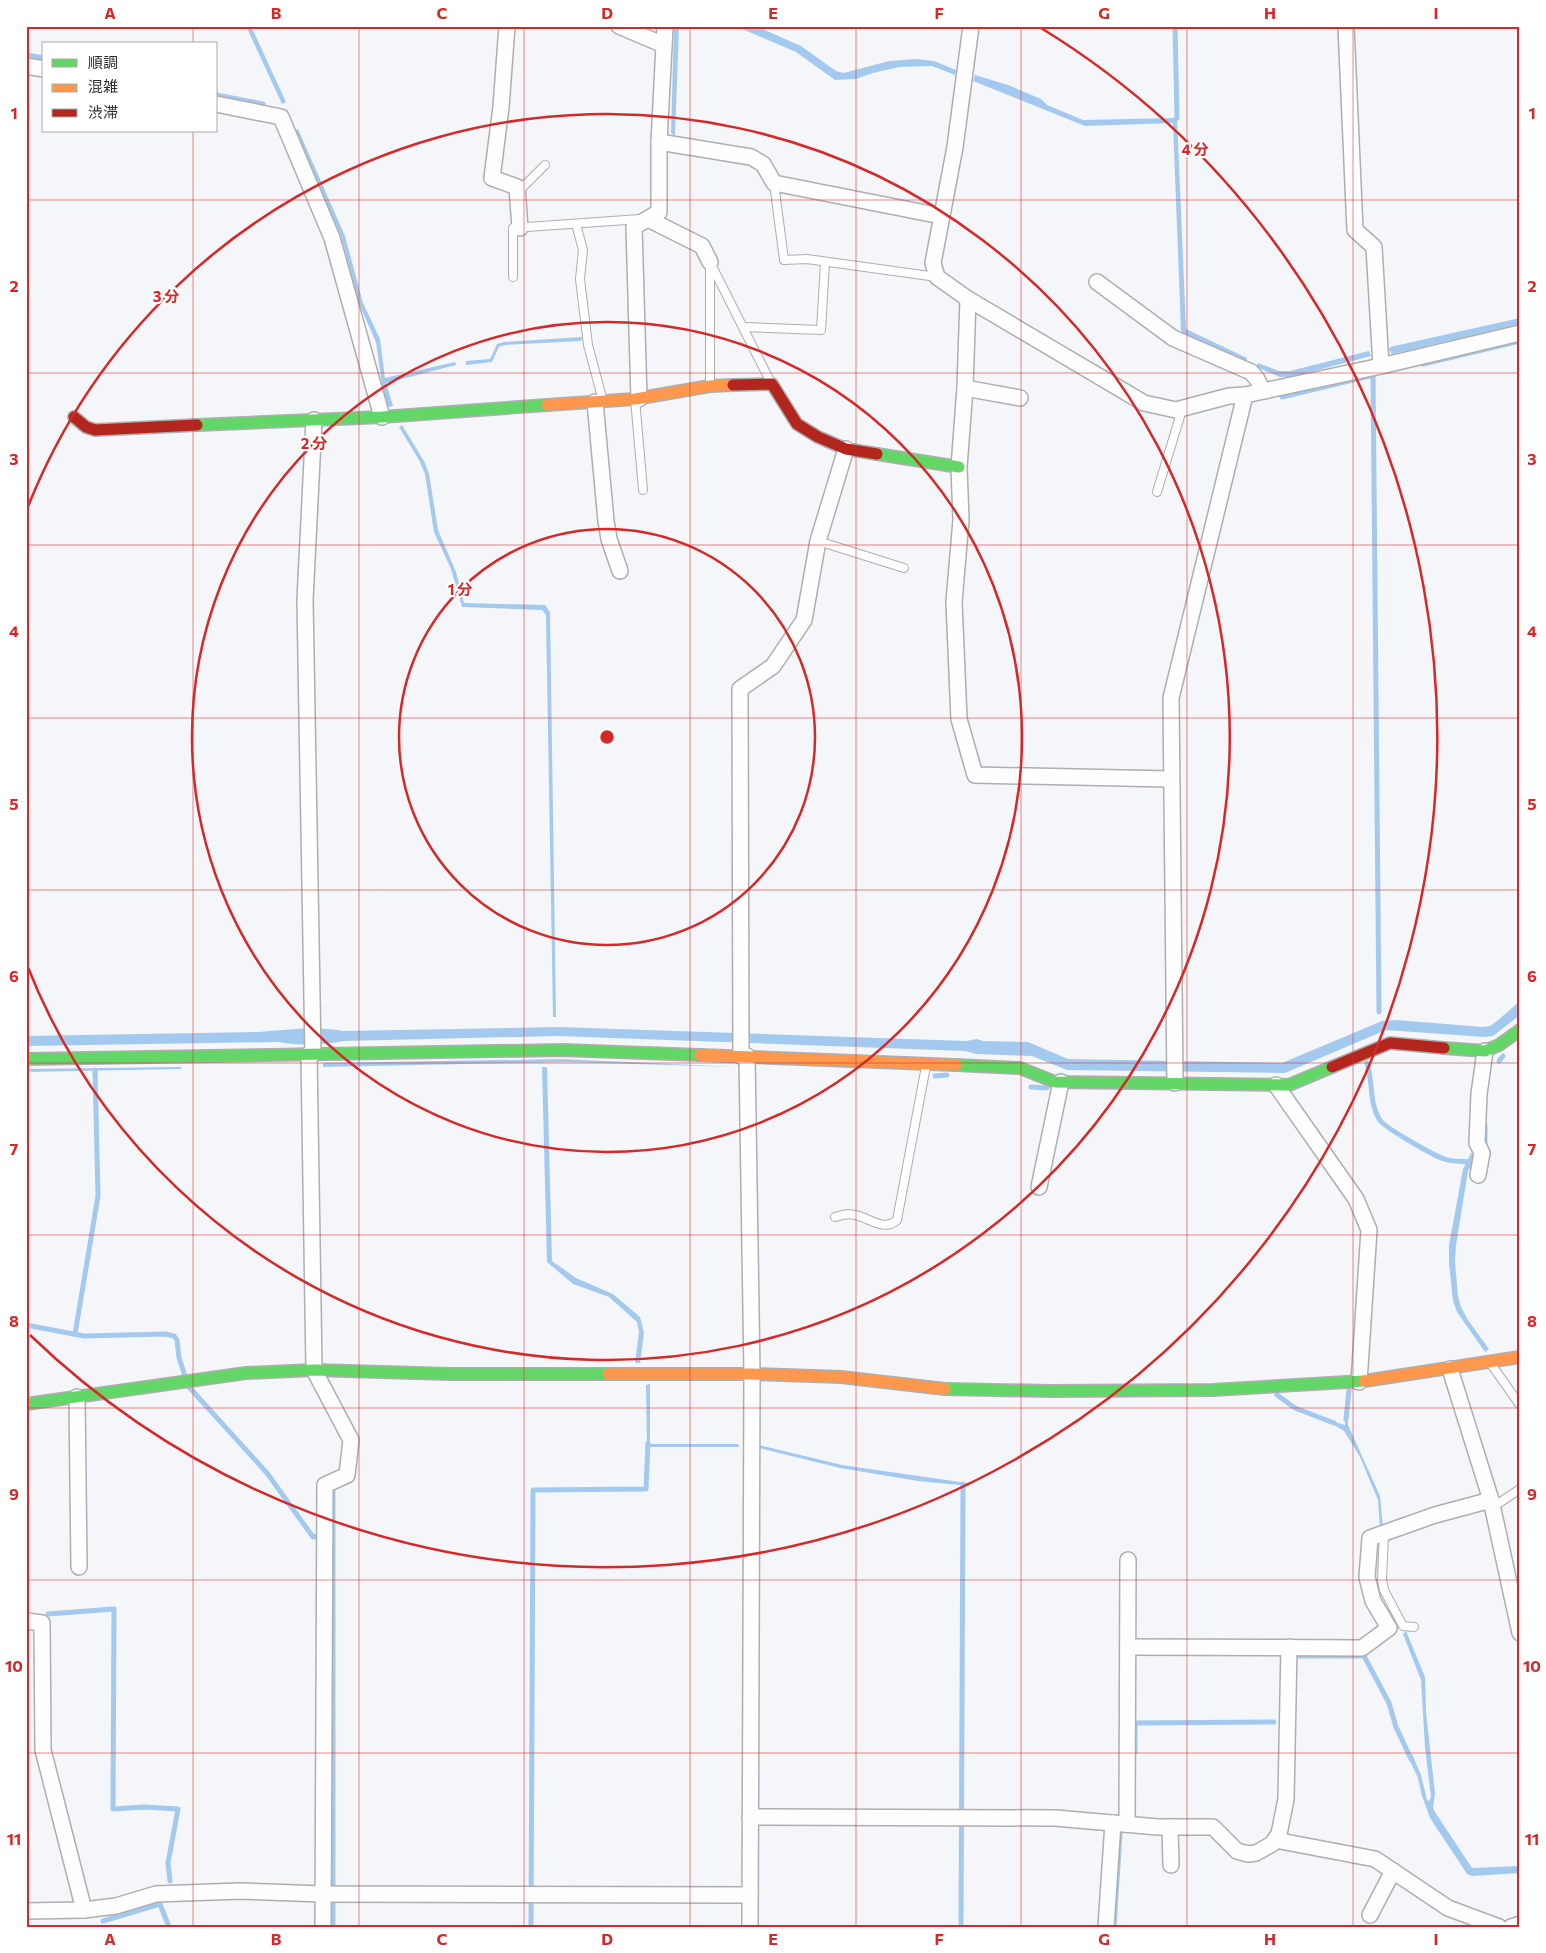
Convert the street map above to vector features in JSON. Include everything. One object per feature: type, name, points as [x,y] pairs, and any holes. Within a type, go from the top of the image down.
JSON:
[{"type":"street","points":[[507,26],[501,107],[492,178],[518,187],[520,228]]},
{"type":"street","points":[[619,26],[664,45]]},
{"type":"street","points":[[637,399],[634,226],[659,212],[659,142],[665,26]]},
{"type":"street","points":[[972,26],[955,147],[933,263],[937,277],[968,299],[1144,403],[1176,410],[1229,396],[1381,366],[1520,333]]},
{"type":"street","points":[[1346,26],[1355,230],[1374,247],[1381,366]]},
{"type":"street","points":[[26,66],[42,69]]},
{"type":"street","points":[[218,104],[281,116],[332,238],[382,417]]},
{"type":"street","points":[[659,142],[751,157],[763,164],[774,183],[941,216]]},
{"type":"street","points":[[648,218],[702,246],[710,262]]},
{"type":"street","points":[[1097,282],[1173,338],[1252,364],[1262,391]]},
{"type":"street","points":[[968,299],[965,388],[959,467],[961,520],[954,602],[958,719],[975,775],[1170,779]]},
{"type":"street","points":[[74,417],[86,427],[95,430],[382,417],[637,399],[710,386],[772,384],[796,424],[818,437],[846,449],[959,467]]},
{"type":"street","points":[[965,388],[1020,398]]},
{"type":"street","points":[[1175,1078],[1170,698],[1245,394]]},
{"type":"street","points":[[599,401],[606,521],[609,539],[620,570]]},
{"type":"street","points":[[314,420],[305,600],[312,1026],[314,1370],[351,1440],[347,1475],[325,1485],[323,1927]]},
{"type":"street","points":[[750,1927],[752,1374],[744,1056],[740,689],[773,666],[804,620],[818,541],[846,449]]},
{"type":"street","points":[[26,1059],[311,1051],[562,1050],[1020,1068],[1055,1082],[1175,1078],[1289,1084],[1390,1043],[1485,1051],[1499,1045],[1520,1030]]},
{"type":"street","points":[[1478,1175],[1482,1153],[1477,1143],[1479,1094],[1485,1051]]},
{"type":"street","points":[[1039,1187],[1061,1082]]},
{"type":"street","points":[[1276,1084],[1356,1199],[1369,1230],[1359,1382]]},
{"type":"street","points":[[26,1404],[246,1373],[314,1370],[450,1374],[752,1374],[841,1377],[942,1389],[1050,1391],[1213,1390],[1359,1382],[1520,1357]]},
{"type":"street","points":[[1450,1369],[1492,1504],[1520,1633]]},
{"type":"street","points":[[77,1397],[79,1567]]},
{"type":"street","points":[[1128,1647],[1362,1648],[1389,1628],[1373,1601],[1367,1577],[1370,1538],[1435,1514],[1492,1504]]},
{"type":"street","points":[[1106,1927],[1120,1824],[1128,1647],[1128,1560]]},
{"type":"street","points":[[26,1622],[42,1623],[42,1750],[84,1910]]},
{"type":"street","points":[[750,1817],[1055,1818],[1170,1827],[1213,1827],[1237,1851],[1248,1854],[1256,1853],[1272,1844],[1279,1834],[1286,1799],[1289,1648]]},
{"type":"street","points":[[1170,1827],[1171,1865]]},
{"type":"street","points":[[1275,1840],[1375,1859],[1448,1908],[1499,1927]]},
{"type":"street","points":[[1370,1915],[1394,1871]]},
{"type":"street","points":[[26,1911],[84,1910],[116,1906],[156,1894],[240,1891],[323,1894],[750,1895]]},
{"type":"street","points":[[1511,1927],[1520,1924]]},
{"type":"lane","points":[[518,192],[545,165]]},
{"type":"lane","points":[[774,183],[784,260],[807,259],[937,277]]},
{"type":"lane","points":[[514,277],[513,228],[648,218]]},
{"type":"lane","points":[[576,224],[583,250],[580,279],[588,345],[599,401]]},
{"type":"lane","points":[[710,262],[772,384]]},
{"type":"lane","points":[[710,262],[710,386]]},
{"type":"lane","points":[[744,327],[821,330],[825,262]]},
{"type":"lane","points":[[637,399],[643,490]]},
{"type":"lane","points":[[1157,492],[1181,408]]},
{"type":"lane","points":[[818,541],[904,568]]},
{"type":"lane","points":[[835,1217],[846,1214],[855,1215],[884,1226],[892,1225],[897,1220],[926,1064]]},
{"type":"lane","points":[[1490,1362],[1520,1405]]},
{"type":"lane","points":[[1492,1504],[1520,1489]]},
{"type":"lane","points":[[1384,1534],[1382,1579],[1384,1590],[1403,1626],[1414,1627]]},
{"type":"water","points":[[246,26],[251,26],[286,102],[282,104]]},
{"type":"water","points":[[674,26],[679,26],[675,136],[671,133]]},
{"type":"water","points":[[735,26],[756,26],[801,46],[836,71],[844,73],[889,61],[917,59],[934,61],[956,70],[955,75],[932,66],[899,67],[856,79],[835,80],[796,52]]},
{"type":"water","points":[[975,75],[1008,85],[1041,99],[1047,105],[1083,120],[1177,118],[1186,329],[1247,358],[1246,362],[1181,331],[1173,123],[1085,126],[973,81]]},
{"type":"water","points":[[298,129],[345,236],[363,303],[380,339],[385,378],[455,362],[456,365],[386,383],[393,406],[388,407],[382,384],[376,342],[359,304],[341,236],[294,130]]},
{"type":"water","points":[[1520,318],[1520,324],[1392,354],[1389,350],[1390,347]]},
{"type":"water","points":[[582,337],[581,341],[505,345],[499,347],[492,362],[466,365],[466,361],[490,359],[497,344],[504,342]]},
{"type":"water","points":[[1369,351],[1371,356],[1291,377],[1280,377],[1256,367],[1258,363],[1279,371],[1290,371]]},
{"type":"water","points":[[402,425],[424,461],[429,474],[438,530],[456,572],[464,603],[545,605],[550,612],[556,1017],[553,1017],[546,615],[542,610],[462,607],[451,569],[434,532],[425,474],[419,460],[399,427]]},
{"type":"water","points":[[1520,1001],[1520,1015],[1493,1036],[1484,1037],[1386,1030],[1285,1073],[1067,1070],[1032,1056],[976,1054],[965,1051],[558,1036],[344,1041],[312,1044],[279,1042],[26,1046],[26,1036],[259,1032],[291,1029],[343,1031],[559,1027],[966,1041],[977,1039],[983,1041],[1028,1042],[1068,1059],[1282,1063],[1382,1021],[1396,1020],[1490,1026]]},
{"type":"water","points":[[561,1059],[737,1067],[564,1062],[323,1067],[323,1063]]},
{"type":"water","points":[[181,1067],[181,1069],[26,1072],[26,1069]]},
{"type":"water","points":[[542,1067],[547,1067],[552,1261],[576,1278],[613,1294],[640,1317],[644,1333],[640,1363],[635,1363],[639,1332],[637,1322],[609,1297],[573,1284],[547,1262]]},
{"type":"water","points":[[1471,1153],[1476,1159],[1468,1171],[1455,1262],[1458,1297],[1461,1307],[1489,1349],[1485,1352],[1457,1312],[1453,1301],[1449,1263],[1449,1245],[1463,1169]]},
{"type":"water","points":[[650,1384],[650,1444],[738,1444],[739,1447],[647,1447],[646,1385]]},
{"type":"water","points":[[1345,1413],[1348,1415],[1348,1425],[1380,1496],[1383,1528],[1380,1528],[1378,1500],[1360,1457],[1344,1431],[1329,1422],[1329,1420],[1345,1425]]},
{"type":"water","points":[[759,1445],[842,1465],[967,1483],[970,1486],[918,1481],[840,1468],[759,1448]]},
{"type":"water","points":[[1406,1631],[1425,1677],[1426,1712],[1435,1793],[1433,1808],[1472,1868],[1520,1866],[1520,1873],[1472,1876],[1467,1874],[1430,1818],[1418,1778],[1408,1757],[1408,1753],[1412,1754],[1421,1775],[1427,1800],[1429,1801],[1431,1797],[1425,1748],[1421,1680],[1403,1634]]},
{"type":"waterway","points":[[1175,26],[1177,118],[1175,120]]},
{"type":"waterway","points":[[26,55],[42,58]]},
{"type":"waterway","points":[[218,95],[263,104]]},
{"type":"waterway","points":[[1423,364],[1520,341]]},
{"type":"waterway","points":[[1373,375],[1379,1012]]},
{"type":"waterway","points":[[1282,397],[1374,375]]},
{"type":"waterway","points":[[1499,1061],[1503,1056]]},
{"type":"waterway","points":[[1367,1063],[1372,1099],[1382,1123],[1444,1159],[1471,1162]]},
{"type":"waterway","points":[[75,1334],[98,1196],[95,1070]]},
{"type":"waterway","points":[[935,1076],[947,1075]]},
{"type":"waterway","points":[[1031,1087],[1047,1088]]},
{"type":"waterway","points":[[1485,1126],[1485,1143]]},
{"type":"waterway","points":[[26,1325],[84,1336],[165,1334],[174,1336],[177,1340],[179,1358],[185,1376]]},
{"type":"waterway","points":[[189,1387],[267,1473],[313,1537],[317,1536]]},
{"type":"waterway","points":[[1346,1419],[1349,1390]]},
{"type":"waterway","points":[[1277,1395],[1295,1408],[1334,1423]]},
{"type":"waterway","points":[[531,1927],[533,1490],[646,1489],[648,1443]]},
{"type":"waterway","points":[[961,1927],[963,1484]]},
{"type":"waterway","points":[[333,1492],[333,1927]]},
{"type":"waterway","points":[[48,1614],[114,1609],[113,1809],[144,1807],[178,1809],[168,1863],[170,1881]]},
{"type":"waterway","points":[[1297,1656],[1364,1656],[1389,1703],[1396,1727],[1411,1759]]},
{"type":"waterway","points":[[1135,1752],[1135,1723],[1274,1722]]},
{"type":"waterway","points":[[1114,1927],[1120,1833]]},
{"type":"waterway","points":[[103,1921],[160,1904],[169,1927]]},
{"type":"traffic: fast","points":[[197,425],[382,417],[547,405]]},
{"type":"traffic: fast","points":[[877,454],[959,467]]},
{"type":"traffic: fast","points":[[1444,1048],[1485,1051],[1499,1045],[1520,1030]]},
{"type":"traffic: fast","points":[[26,1059],[562,1050],[700,1055]]},
{"type":"traffic: fast","points":[[956,1065],[1020,1068],[1055,1082],[1289,1085],[1332,1067]]},
{"type":"traffic: fast","points":[[26,1404],[246,1373],[314,1370],[450,1374],[608,1374]]},
{"type":"traffic: fast","points":[[945,1389],[1050,1391],[1213,1390],[1364,1381]]},
{"type":"traffic: slow","points":[[547,405],[635,399],[710,386],[733,385]]},
{"type":"traffic: slow","points":[[700,1055],[956,1065]]},
{"type":"traffic: slow","points":[[1364,1381],[1520,1357]]},
{"type":"traffic: slow","points":[[608,1374],[752,1374],[841,1377],[945,1389]]},
{"type":"traffic: jam","points":[[733,385],[772,384],[797,424],[818,437],[846,449],[877,454]]},
{"type":"traffic: jam","points":[[74,417],[86,427],[95,430],[197,425]]},
{"type":"traffic: jam","points":[[1332,1067],[1390,1043],[1444,1048]]}]
